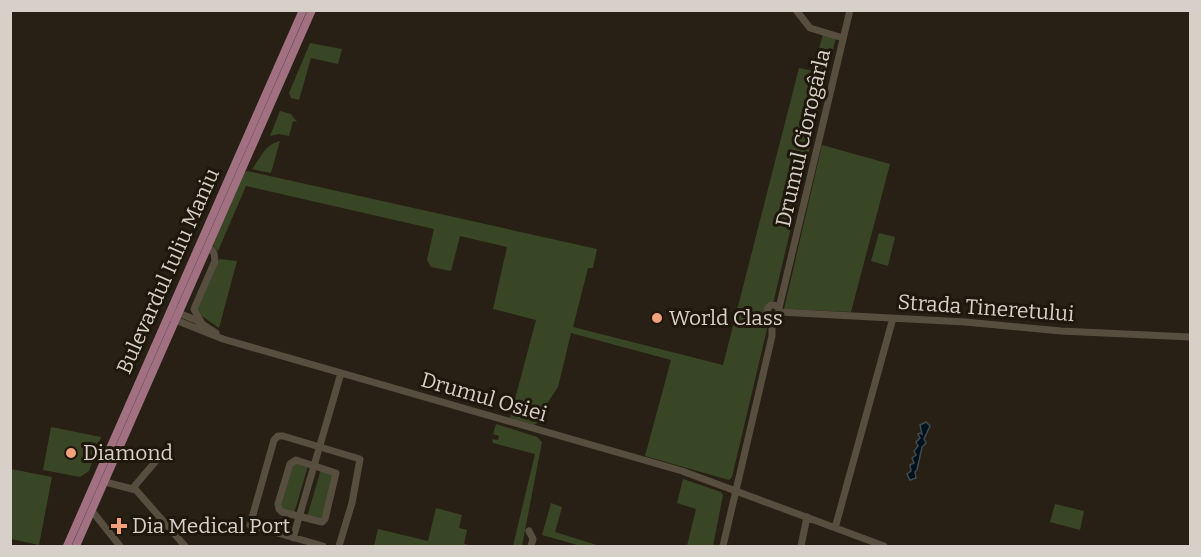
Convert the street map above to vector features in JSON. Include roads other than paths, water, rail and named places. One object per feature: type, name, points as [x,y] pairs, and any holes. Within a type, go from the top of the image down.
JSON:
[{"type":"main road","name":"Bulevardul Iuliu Maniu","points":[[173,315],[208,246],[303,10]]},
{"type":"main road","name":"Bulevardul Iuliu Maniu","points":[[67,546],[117,442],[267,102],[312,10]]},
{"type":"main road","name":"Bulevardul Iuliu Maniu","points":[[76,546],[105,482],[117,442]]},
{"type":"street","points":[[795,10],[810,28],[843,38]]},
{"type":"street","name":"Drumul Ciorogârla","points":[[777,308],[850,10]]},
{"type":"street","points":[[202,324],[194,309],[215,261],[214,253],[208,246]]},
{"type":"street","points":[[723,546],[772,336],[772,317],[767,311],[777,308],[776,316],[772,317]]},
{"type":"street","name":"Strada Tineretului","points":[[777,308],[1061,331],[1191,337]]},
{"type":"street","name":"Drumul Osiei","points":[[173,315],[202,324],[223,339]]},
{"type":"street","name":"Drumul Osiei","points":[[173,315],[223,339],[682,471],[884,546]]},
{"type":"street","points":[[834,528],[893,318]]},
{"type":"street","points":[[293,538],[341,373]]},
{"type":"street","points":[[323,546],[249,525],[276,438],[283,436],[320,446],[359,458],[361,461],[339,546]]},
{"type":"street","points":[[132,489],[156,461]]},
{"type":"street","points":[[294,461],[314,466],[336,474],[331,498],[322,522],[282,512],[278,508],[290,464],[294,461]]},
{"type":"street","points":[[105,482],[136,490],[185,546]]},
{"type":"street","points":[[725,487],[733,501]]},
{"type":"street","points":[[92,511],[120,546]]},
{"type":"street","points":[[801,546],[807,518]]},
{"type":"street","points":[[529,531],[533,539],[531,546]]},
{"type":"water","points":[[926,422],[930,426],[924,439],[926,443],[922,447],[915,472],[916,478],[910,480],[907,474],[911,471],[910,465],[914,463],[912,458],[916,455],[914,451],[918,446],[916,442],[920,438],[918,434],[922,434],[920,425]]},
{"type":"place","name":"World Class","points":[[657,318]]},
{"type":"place","name":"Diamond","points":[[71,453]]},
{"type":"place","name":"Dia Medical Port","points":[[119,526]]}]
